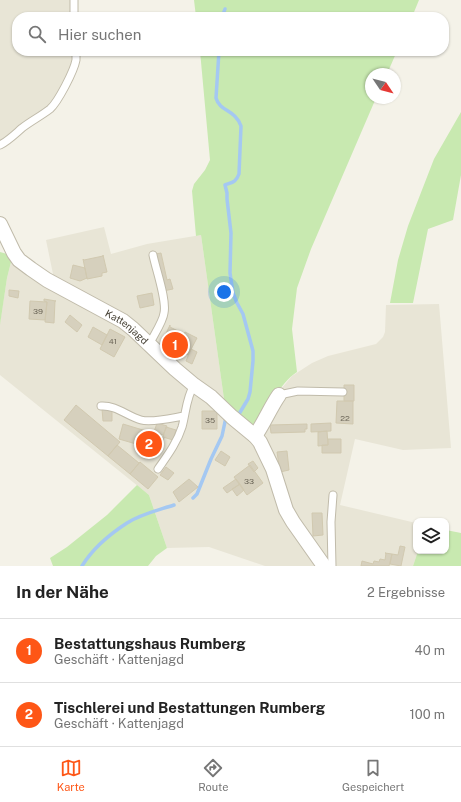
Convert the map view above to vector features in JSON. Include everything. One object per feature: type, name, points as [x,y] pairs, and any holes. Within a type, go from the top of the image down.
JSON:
[{"type":"street","name":"Kattenjagd","points":[[0,224],[8,243],[20,260],[47,280],[124,321],[175,369],[211,397],[255,436],[262,445],[273,469],[286,510],[324,566]]},
{"type":"street","points":[[255,436],[273,403],[279,396]]},
{"type":"lane","points":[[74,0],[74,12]]},
{"type":"lane","points":[[0,145],[54,105],[73,68],[76,56]]},
{"type":"lane","points":[[149,345],[163,317],[164,309],[164,299],[153,255]]},
{"type":"lane","points":[[158,469],[174,445],[182,428],[189,392],[194,385]]},
{"type":"lane","points":[[279,396],[298,391],[343,392]]},
{"type":"lane","points":[[100,406],[116,409],[143,421],[166,420],[184,416]]},
{"type":"lane","points":[[332,566],[331,522],[333,495]]},
{"type":"shaded area","points":[[0,0],[78,0],[77,12],[12,12],[12,56],[78,56],[76,66],[60,102],[50,113],[6,145],[0,147]]},
{"type":"shaded area","points":[[104,227],[111,254],[147,244],[201,235],[225,406],[275,396],[292,376],[312,363],[328,356],[376,344],[383,337],[385,332],[386,305],[439,304],[451,448],[403,450],[355,439],[340,505],[413,522],[413,554],[417,554],[413,566],[265,566],[209,547],[167,548],[149,495],[0,375],[0,324],[7,278],[13,254],[48,282],[53,274],[46,240]]},
{"type":"green space","points":[[194,0],[419,0],[414,12],[195,12]]},
{"type":"green space","points":[[200,56],[395,56],[390,68],[365,68],[365,104],[373,104],[311,249],[297,288],[292,329],[297,372],[279,390],[256,429],[225,406],[201,235],[196,236],[192,191],[194,184],[205,170],[210,160]]},
{"type":"green space","points":[[461,112],[461,175],[453,220],[428,229],[413,303],[390,303],[398,260],[408,226],[434,159]]},
{"type":"green space","points":[[0,252],[13,254],[7,278],[0,325]]},
{"type":"green space","points":[[137,485],[149,495],[167,548],[156,556],[148,566],[53,566],[50,558],[67,547],[107,515]]},
{"type":"green space","points":[[449,531],[461,533],[461,566],[413,566],[417,554],[449,554]]},
{"type":"building","points":[[161,253],[167,280],[170,279],[173,289],[163,291],[155,254]]},
{"type":"building","points":[[103,255],[107,272],[102,273],[102,276],[87,279],[83,259]]},
{"type":"building","points":[[73,265],[85,268],[87,278],[80,281],[70,278]]},
{"type":"building","points":[[9,290],[19,291],[18,298],[9,296]]},
{"type":"building","points":[[152,293],[154,305],[140,308],[137,296]]},
{"type":"building","points":[[44,299],[56,301],[54,323],[45,322],[47,302],[44,301]]},
{"type":"building","points":[[30,301],[47,302],[45,320],[29,319]]},
{"type":"building","points":[[70,315],[82,325],[77,332],[65,322]]},
{"type":"building","points":[[170,325],[170,327],[184,334],[185,332],[197,338],[188,355],[177,350],[178,347],[163,340],[162,342]]},
{"type":"building","points":[[93,327],[107,335],[102,345],[88,337]]},
{"type":"building","points":[[110,329],[125,337],[114,357],[100,349]]},
{"type":"building","points":[[191,349],[197,352],[192,364],[186,361]]},
{"type":"building","points":[[344,385],[354,385],[354,401],[344,401]]},
{"type":"building","points":[[337,401],[353,401],[353,424],[336,423]]},
{"type":"building","points":[[76,405],[120,442],[108,456],[64,420]]},
{"type":"building","points":[[102,409],[112,409],[112,421],[103,421]]},
{"type":"building","points":[[202,411],[217,411],[217,429],[202,429]]},
{"type":"building","points":[[157,423],[167,426],[163,435],[154,432]]},
{"type":"building","points":[[331,423],[331,431],[311,432],[311,424]]},
{"type":"building","points":[[123,424],[156,434],[156,436],[164,438],[160,451],[119,439]]},
{"type":"building","points":[[307,424],[307,429],[305,429],[305,432],[271,433],[270,425]]},
{"type":"building","points":[[166,427],[176,430],[173,440],[163,437]]},
{"type":"building","points":[[327,431],[328,445],[318,446],[318,432]]},
{"type":"building","points":[[328,439],[341,439],[341,453],[322,453],[322,445],[328,445]]},
{"type":"building","points":[[117,445],[139,463],[130,474],[108,456]]},
{"type":"building","points":[[221,451],[230,457],[225,466],[215,460]]},
{"type":"building","points":[[287,451],[289,470],[280,472],[277,452]]},
{"type":"building","points":[[253,461],[258,468],[254,472],[248,464]]},
{"type":"building","points":[[140,462],[158,477],[148,489],[130,474]]},
{"type":"building","points":[[250,465],[263,483],[247,495],[234,477]]},
{"type":"building","points":[[166,467],[174,473],[168,480],[160,475]]},
{"type":"building","points":[[189,479],[198,487],[179,502],[173,492]]},
{"type":"building","points":[[236,479],[240,484],[227,493],[223,488]]},
{"type":"building","points":[[240,484],[244,490],[237,496],[232,489]]},
{"type":"building","points":[[312,513],[322,513],[323,535],[313,536]]},
{"type":"building","points":[[400,546],[405,547],[401,566],[390,564],[392,554],[398,555]]},
{"type":"building","points":[[386,553],[392,554],[389,566],[361,566],[362,561],[373,564],[374,561],[379,562],[380,559],[385,560]]},
{"type":"waterway","points":[[219,56],[216,98],[221,106],[235,116],[241,126],[239,174],[237,179],[225,185],[231,233],[230,273],[233,293],[243,314],[253,351],[250,392],[248,399],[239,414]]},
{"type":"waterway","points":[[193,498],[197,494],[222,436],[226,417]]},
{"type":"waterway","points":[[82,566],[86,559],[102,542],[127,523],[144,515],[174,505]]},
{"type":"place","name":"Bestattungshaus Rumberg","points":[[175,345]]},
{"type":"place","name":"Tischlerei und Bestattungen Rumberg","points":[[149,444]]}]
